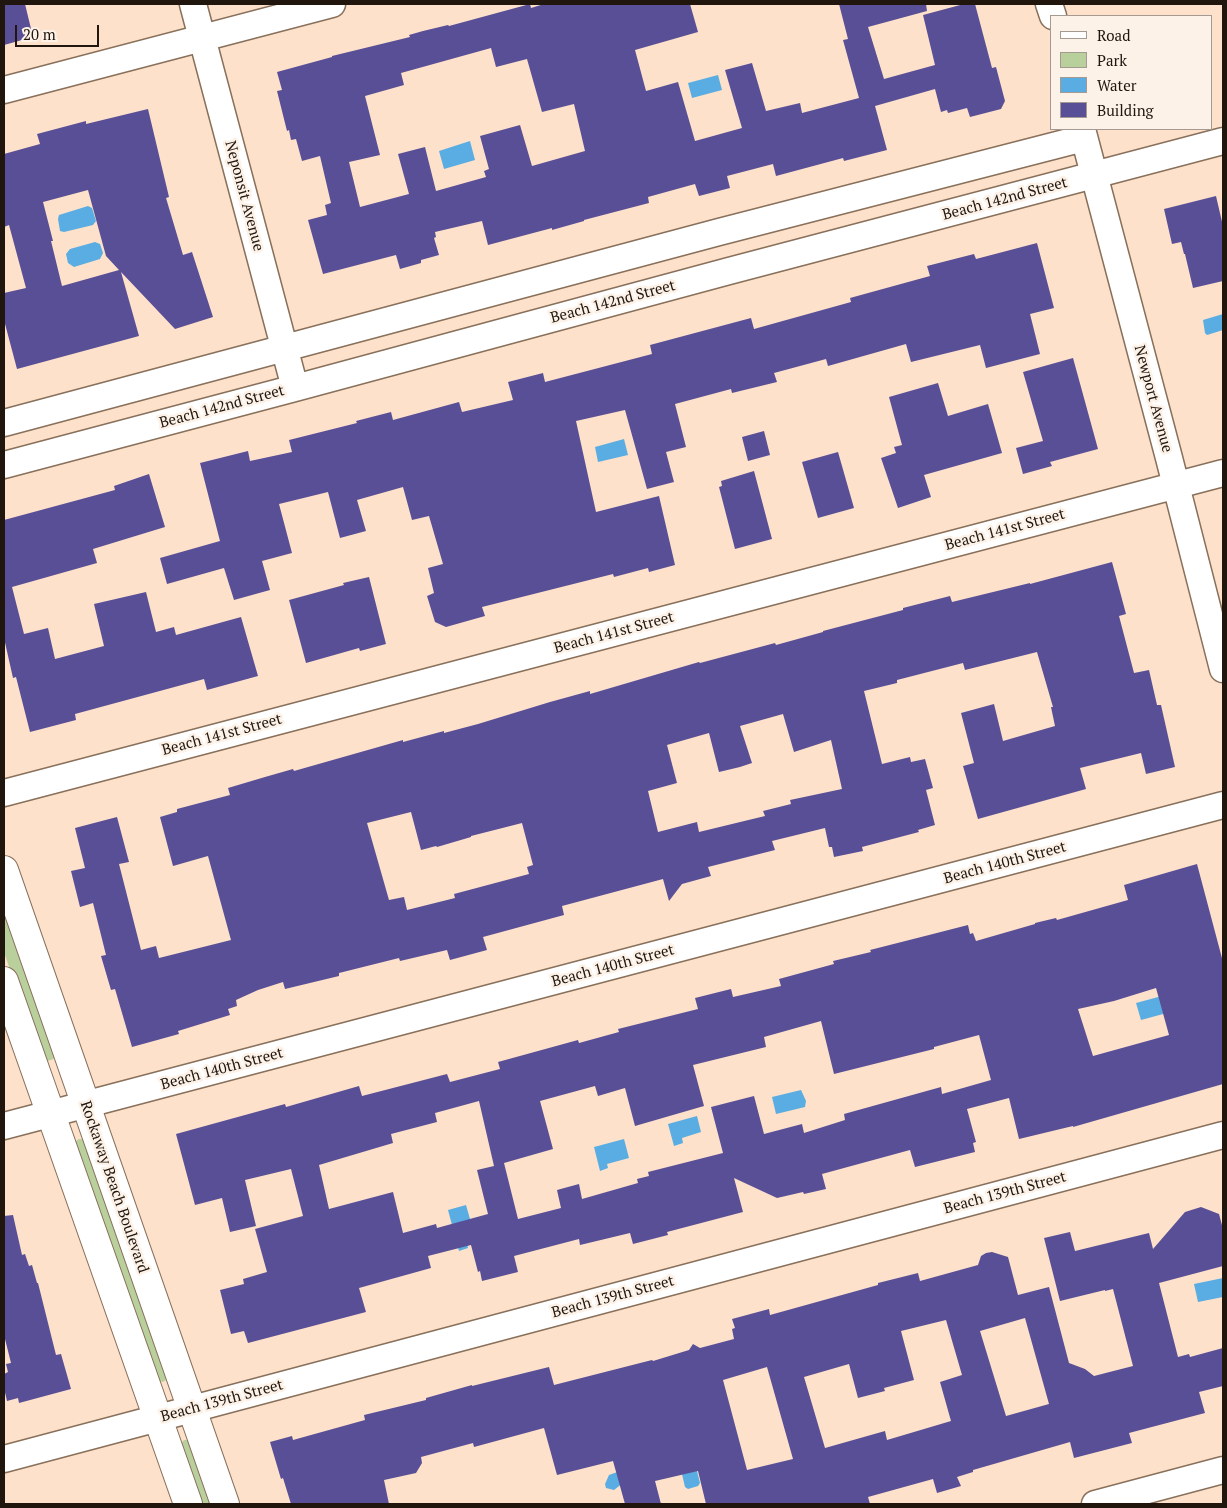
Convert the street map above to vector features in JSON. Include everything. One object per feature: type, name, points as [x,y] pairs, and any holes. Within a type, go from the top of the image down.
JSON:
[{"type":"street","name":"Neponsit Avenue","points":[[193,4],[294,388]]},
{"type":"street","points":[[4,90],[332,4]]},
{"type":"street","points":[[4,423],[1083,134]]},
{"type":"street","name":"Newport Avenue","points":[[1083,134],[1223,670]]},
{"type":"street","name":"Beach 142nd Street","points":[[4,465],[1223,141]]},
{"type":"street","points":[[719,232],[729,271]]},
{"type":"street","name":"Beach 141st Street","points":[[4,793],[1223,473]]},
{"type":"street","name":"Beach 140th Street","points":[[4,1126],[1223,805]]},
{"type":"street","name":"Rockaway Beach Boulevard","points":[[4,870],[225,1504]]},
{"type":"street","points":[[4,981],[188,1504]]},
{"type":"street","name":"Beach 139th Street","points":[[4,1459],[1223,1135]]},
{"type":"street","points":[[1095,1504],[1223,1470]]},
{"type":"green space","points":[[4,896],[59,1057],[42,1063],[4,952]]},
{"type":"green space","points":[[84,1139],[167,1379],[163,1382],[159,1381],[75,1146],[76,1141]]},
{"type":"green space","points":[[184,1440],[189,1440],[214,1504],[199,1504],[181,1443]]},
{"type":"water","points":[[718,75],[722,90],[692,98],[688,83]]},
{"type":"water","points":[[470,141],[475,160],[444,169],[439,151]]},
{"type":"water","points":[[88,206],[92,208],[96,221],[93,225],[64,232],[60,231],[59,215]]},
{"type":"water","points":[[95,242],[100,244],[103,253],[100,259],[74,267],[68,263],[66,254],[70,249]]},
{"type":"water","points":[[1223,314],[1223,330],[1207,335],[1203,320]]},
{"type":"water","points":[[624,439],[628,455],[598,462],[595,447]]},
{"type":"water","points":[[1173,993],[1178,1010],[1141,1020],[1136,1003]]},
{"type":"water","points":[[801,1090],[806,1101],[805,1107],[776,1114],[772,1097]]},
{"type":"water","points":[[697,1116],[701,1132],[682,1138],[683,1143],[674,1146],[668,1124]]},
{"type":"water","points":[[624,1139],[629,1158],[607,1164],[608,1168],[600,1171],[594,1147]]},
{"type":"water","points":[[466,1205],[472,1226],[467,1243],[468,1248],[459,1251],[448,1210]]},
{"type":"water","points":[[1223,1278],[1223,1297],[1198,1302],[1194,1284]]},
{"type":"water","points":[[678,1457],[694,1459],[700,1483],[698,1486],[688,1489],[685,1487]]},
{"type":"water","points":[[620,1471],[623,1483],[614,1490],[606,1488],[605,1484],[609,1475]]},
{"type":"building","points":[[4,4],[25,4],[33,37],[4,45]]},
{"type":"building","points":[[530,4],[531,8],[544,4],[690,4],[698,32],[635,50],[646,91],[678,82],[695,141],[742,128],[725,70],[752,63],[766,111],[800,103],[802,113],[859,98],[843,40],[848,39],[839,4],[926,4],[927,11],[868,27],[884,79],[935,65],[923,15],[964,4],[975,4],[992,68],[996,67],[1005,101],[1001,109],[970,117],[967,108],[948,113],[947,110],[941,112],[935,89],[875,106],[887,150],[844,161],[843,158],[776,176],[773,164],[727,176],[730,188],[699,196],[695,184],[648,197],[649,203],[552,230],[552,228],[488,245],[482,221],[435,232],[436,237],[434,238],[439,255],[421,260],[421,263],[400,269],[396,255],[323,274],[308,220],[327,215],[325,205],[331,203],[320,156],[302,161],[296,139],[291,140],[289,130],[287,131],[277,91],[282,90],[277,72],[410,37],[409,35],[423,31],[449,26]],"holes":[[[491,48],[496,67],[527,59],[542,112],[574,104],[585,151],[532,166],[520,125],[480,136],[489,169],[484,171],[486,177],[436,191],[425,147],[398,154],[409,194],[360,207],[349,162],[380,155],[365,96],[404,85],[401,73]]]},
{"type":"building","points":[[148,109],[169,197],[166,198],[183,255],[192,252],[213,317],[175,329],[121,272],[139,336],[17,369],[4,320],[4,293],[26,288],[9,225],[4,227],[4,154],[40,144],[37,134],[86,121],[86,124]],"holes":[[[88,190],[106,256],[119,270],[62,286],[43,202]]]},
{"type":"building","points":[[1216,196],[1223,226],[1223,281],[1193,288],[1181,242],[1172,244],[1164,209]]},
{"type":"building","points":[[1037,243],[1054,308],[1030,314],[1040,354],[986,368],[980,345],[911,362],[906,344],[828,366],[826,359],[774,373],[777,382],[732,393],[731,389],[675,404],[686,447],[666,452],[674,482],[647,489],[625,410],[576,421],[596,512],[659,496],[675,565],[649,572],[648,568],[614,577],[613,574],[482,607],[485,616],[446,627],[435,622],[427,596],[434,593],[428,568],[443,564],[429,516],[412,520],[403,487],[357,500],[366,531],[340,538],[328,492],[279,504],[292,553],[262,561],[270,590],[234,600],[224,568],[167,584],[160,558],[220,541],[200,463],[248,451],[250,461],[292,452],[289,440],[357,423],[356,421],[391,412],[393,420],[459,402],[462,412],[513,400],[508,382],[543,373],[545,382],[652,354],[650,345],[751,318],[754,329],[851,302],[850,298],[930,276],[927,266],[974,254],[976,259]]},
{"type":"building","points":[[1073,358],[1098,449],[1050,462],[1052,466],[1023,474],[1016,448],[1043,441],[1023,372]]},
{"type":"building","points":[[938,383],[948,416],[988,404],[1002,453],[924,475],[931,497],[898,508],[881,458],[896,453],[894,447],[902,445],[889,397]]},
{"type":"building","points":[[764,431],[770,455],[748,461],[742,437]]},
{"type":"building","points":[[838,452],[854,508],[818,518],[802,462]]},
{"type":"building","points":[[754,471],[772,539],[735,549],[719,487],[722,486],[721,481]]},
{"type":"building","points":[[149,474],[165,527],[93,549],[97,563],[12,587],[24,634],[48,628],[55,659],[104,646],[94,604],[146,592],[156,632],[174,627],[176,635],[241,617],[258,676],[207,690],[204,679],[75,714],[76,720],[30,732],[16,677],[13,678],[4,638],[4,520],[115,490],[114,486]]},
{"type":"building","points":[[1112,562],[1126,614],[1119,616],[1134,673],[1149,670],[1157,705],[1161,705],[1175,767],[1146,774],[1141,753],[1080,768],[1086,789],[978,819],[963,766],[974,763],[961,713],[994,704],[1003,741],[1055,726],[1051,707],[1053,707],[1037,652],[965,670],[963,663],[897,680],[897,683],[864,691],[882,764],[910,757],[911,762],[925,759],[933,788],[926,790],[935,825],[918,830],[919,832],[862,847],[863,851],[834,857],[832,847],[829,847],[825,828],[772,841],[775,850],[708,867],[711,876],[682,884],[669,901],[663,879],[562,906],[564,915],[483,937],[487,950],[450,960],[447,950],[400,961],[399,958],[339,973],[339,976],[285,989],[283,982],[236,1000],[237,1006],[228,1009],[230,1015],[178,1031],[179,1034],[132,1047],[115,989],[111,990],[101,956],[106,955],[93,903],[80,907],[71,871],[85,868],[75,828],[117,817],[129,862],[119,864],[141,950],[156,946],[159,958],[231,940],[208,856],[173,866],[160,817],[177,812],[177,809],[230,795],[228,788],[293,769],[294,771],[403,740],[403,742],[444,731],[444,733],[590,691],[590,694],[699,662],[775,643],[776,645],[950,596],[952,602]],"holes":[[[783,714],[794,752],[831,740],[842,789],[790,800],[791,804],[763,811],[765,816],[699,832],[697,822],[658,832],[648,791],[677,783],[667,745],[709,733],[719,772],[740,767],[752,763],[740,726]],[[411,812],[421,850],[522,823],[533,865],[527,867],[529,874],[454,894],[455,898],[407,910],[404,897],[389,900],[367,823]]]},
{"type":"building","points":[[369,577],[386,644],[360,651],[359,648],[306,663],[289,600]]},
{"type":"building","points":[[1197,864],[1223,962],[1223,1084],[1073,1127],[1019,1139],[1009,1098],[967,1109],[976,1142],[973,1143],[975,1152],[915,1167],[910,1150],[822,1174],[826,1189],[777,1198],[734,1178],[743,1212],[667,1232],[668,1235],[633,1244],[630,1233],[580,1245],[579,1239],[514,1256],[518,1272],[482,1281],[471,1245],[428,1256],[431,1268],[359,1288],[366,1312],[248,1343],[244,1331],[231,1334],[220,1290],[244,1284],[243,1279],[267,1272],[255,1229],[303,1216],[291,1169],[245,1180],[256,1226],[230,1232],[222,1198],[195,1205],[176,1134],[285,1104],[286,1107],[359,1086],[362,1096],[447,1074],[450,1082],[500,1069],[498,1062],[578,1040],[579,1043],[619,1032],[618,1029],[698,1009],[695,998],[731,989],[733,997],[781,986],[779,979],[834,964],[833,961],[871,952],[870,950],[968,925],[970,934],[973,933],[976,941],[1035,923],[1056,918],[1057,920],[1128,900],[1124,885]],"holes":[[[1156,988],[1169,1035],[1093,1056],[1078,1009],[1114,1001]],[[821,1021],[834,1074],[934,1049],[934,1047],[979,1035],[991,1080],[942,1094],[941,1087],[844,1114],[845,1120],[804,1133],[802,1124],[764,1134],[754,1096],[711,1107],[723,1153],[648,1172],[649,1176],[637,1179],[638,1183],[582,1199],[579,1184],[557,1190],[561,1208],[518,1219],[504,1163],[553,1149],[540,1101],[595,1086],[598,1096],[625,1088],[635,1126],[704,1106],[693,1065],[766,1047],[764,1037]],[[479,1101],[494,1166],[477,1170],[488,1214],[437,1228],[436,1224],[403,1233],[393,1192],[329,1209],[319,1165],[393,1143],[391,1134],[437,1122],[435,1113]]]},
{"type":"building","points":[[1201,1207],[1219,1214],[1223,1229],[1223,1266],[1159,1283],[1178,1357],[1189,1354],[1190,1357],[1223,1348],[1223,1386],[1199,1392],[1205,1413],[1129,1433],[1132,1443],[1074,1458],[1070,1442],[973,1470],[973,1472],[957,1477],[961,1486],[937,1493],[933,1479],[868,1497],[870,1504],[706,1504],[698,1471],[655,1481],[661,1504],[625,1504],[613,1461],[557,1475],[544,1428],[474,1447],[473,1443],[421,1457],[422,1463],[416,1473],[384,1480],[389,1504],[291,1504],[270,1442],[292,1436],[293,1440],[365,1420],[364,1415],[426,1400],[426,1398],[472,1385],[549,1367],[554,1385],[653,1361],[689,1350],[693,1344],[700,1348],[734,1339],[732,1329],[735,1328],[732,1319],[769,1309],[770,1315],[918,1273],[920,1281],[978,1265],[981,1256],[992,1252],[1008,1257],[1018,1295],[1049,1287],[1069,1363],[1085,1369],[1094,1376],[1133,1366],[1113,1289],[1060,1301],[1044,1238],[1070,1232],[1075,1251],[1149,1233],[1153,1249],[1185,1212]],"holes":[[[1025,1318],[1049,1404],[1006,1416],[980,1331]],[[946,1320],[962,1375],[940,1382],[951,1421],[887,1440],[885,1431],[825,1448],[804,1377],[849,1364],[858,1398],[885,1391],[884,1388],[914,1380],[901,1331]],[[767,1367],[793,1459],[747,1470],[723,1380]]]},
{"type":"building","points":[[13,1215],[22,1255],[25,1254],[29,1266],[32,1265],[56,1355],[61,1354],[71,1389],[19,1403],[18,1398],[7,1401],[4,1388],[4,1374],[8,1372],[6,1364],[11,1363],[4,1335],[4,1216]]}]
